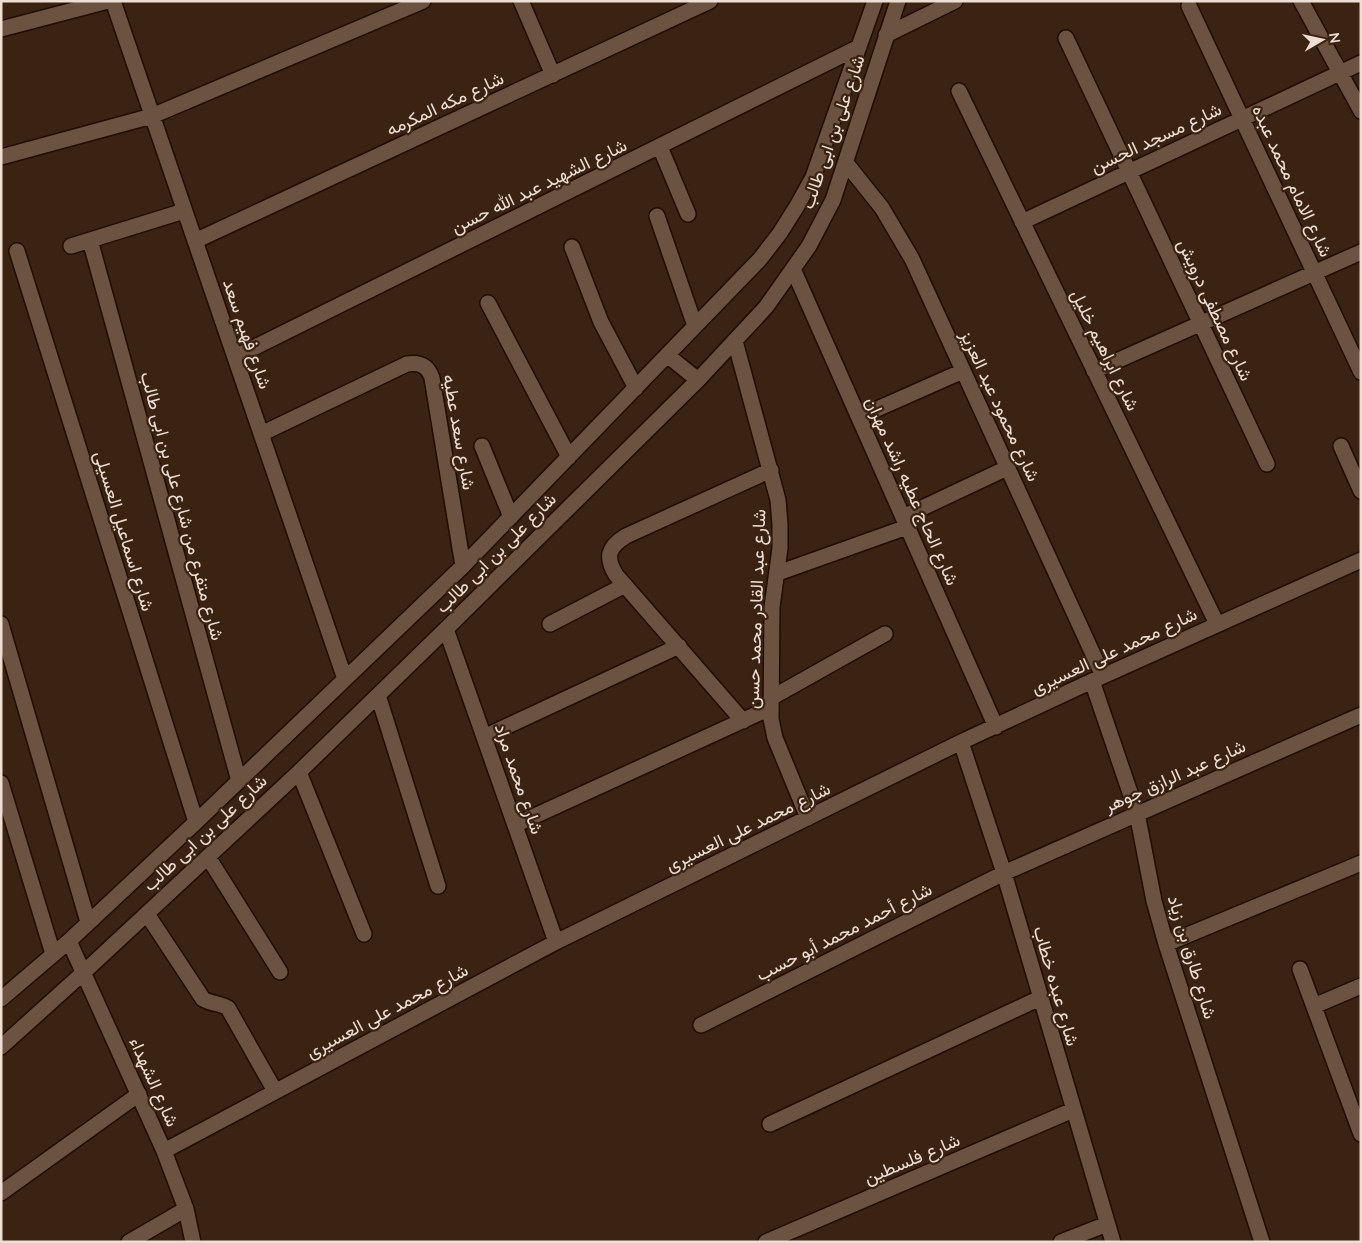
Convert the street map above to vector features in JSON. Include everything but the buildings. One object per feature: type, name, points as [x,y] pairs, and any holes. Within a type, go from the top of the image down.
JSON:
[{"type":"street","points":[[1,29],[108,1]]},
{"type":"street","name":"شارع فهيم سعد","points":[[113,1],[345,679]]},
{"type":"street","points":[[1,158],[152,116],[422,1]]},
{"type":"street","points":[[521,1],[553,75]]},
{"type":"street","name":"شارع مكه المكرمه","points":[[195,241],[710,1]]},
{"type":"street","name":"شارع على بن ابى طالب","points":[[1,999],[68,941],[196,822],[463,566],[760,259],[797,206],[813,177],[875,1]]},
{"type":"street","name":"شارع على بن ابى طالب","points":[[1,1047],[299,772],[698,380],[766,307],[810,246],[833,200],[898,1]]},
{"type":"street","points":[[886,34],[955,1]]},
{"type":"street","points":[[1301,1],[1361,111]]},
{"type":"street","name":"شارع الامام محمد عبده","points":[[1189,6],[1361,372]]},
{"type":"street","name":"شارع مصطفى درويش","points":[[1066,38],[1267,464]]},
{"type":"street","name":"شارع الشهيد عبد الله حسن","points":[[235,357],[859,47]]},
{"type":"street","name":"شارع مسجد الحسن","points":[[1022,222],[1361,63]]},
{"type":"street","name":"شارع ابراهيم خليل","points":[[959,91],[1217,624]]},
{"type":"street","points":[[660,146],[688,214]]},
{"type":"street","name":"شارع محمود عبد العزيز","points":[[846,162],[865,184],[898,233],[912,259],[1007,468],[1097,678]]},
{"type":"street","points":[[71,246],[184,211]]},
{"type":"street","points":[[656,216],[695,326]]},
{"type":"street","name":"شارع متفرع من شارع على بن ابى طالب","points":[[90,240],[239,781]]},
{"type":"street","points":[[572,247],[601,322],[636,388]]},
{"type":"street","name":"شارع اسماعيل العسيلى","points":[[17,251],[196,822]]},
{"type":"street","points":[[1094,371],[1361,252]]},
{"type":"street","name":"شارع الحاج عطيه راشد مهران","points":[[793,269],[996,727]]},
{"type":"street","points":[[488,303],[569,457]]},
{"type":"street","name":"شارع عبد القادر محمد حسن","points":[[735,340],[778,500],[780,548],[772,607],[771,703],[776,738],[808,818]]},
{"type":"street","points":[[667,355],[698,380]]},
{"type":"street","name":"شارع سعد عطيه","points":[[261,434],[407,364],[415,362],[423,364],[429,370],[432,378],[463,566]]},
{"type":"street","points":[[859,417],[963,371]]},
{"type":"street","points":[[482,446],[511,517]]},
{"type":"street","points":[[1341,446],[1361,491]]},
{"type":"street","points":[[778,573],[905,522],[1007,468]]},
{"type":"street","points":[[743,721],[625,585],[610,565],[610,553],[615,542],[626,536],[771,470]]},
{"type":"street","name":"شارع محمد على العسيرى","points":[[164,1151],[556,942],[961,742],[1097,678],[1361,560]]},
{"type":"street","points":[[550,624],[625,585]]},
{"type":"street","points":[[1,624],[88,922]]},
{"type":"street","name":"شارع محمد مراد","points":[[446,629],[556,942]]},
{"type":"street","points":[[515,825],[743,721],[885,634]]},
{"type":"street","points":[[484,737],[679,646]]},
{"type":"street","name":"شارع طارق بن زياد","points":[[1097,678],[1137,813],[1154,900],[1166,944],[1262,1242]]},
{"type":"street","points":[[378,695],[438,886]]},
{"type":"street","name":"شارع عبد الرازق جوهر","points":[[1004,873],[1361,715]]},
{"type":"street","name":"شارع عبده خطاب","points":[[961,742],[1004,873],[1113,1242]]},
{"type":"street","points":[[299,772],[364,934]]},
{"type":"street","points":[[1,782],[53,954]]},
{"type":"street","points":[[208,857],[280,972]]},
{"type":"street","points":[[1166,944],[1361,862]]},
{"type":"street","name":"شارع أحمد محمد أبو حسب","points":[[701,1025],[1004,873]]},
{"type":"street","points":[[147,914],[203,999],[228,1008],[275,1091]]},
{"type":"street","name":"شارع الشهداء","points":[[68,941],[164,1151],[186,1209],[194,1242]]},
{"type":"street","points":[[1300,969],[1361,1134]]},
{"type":"street","points":[[1314,1006],[1361,986]]},
{"type":"street","points":[[770,1124],[1040,998]]},
{"type":"street","points":[[1,1193],[139,1094]]},
{"type":"street","name":"شارع فلسطين","points":[[766,1242],[1073,1110]]},
{"type":"street","points":[[129,1242],[186,1209]]},
{"type":"street","points":[[1062,1242],[1107,1224]]}]
